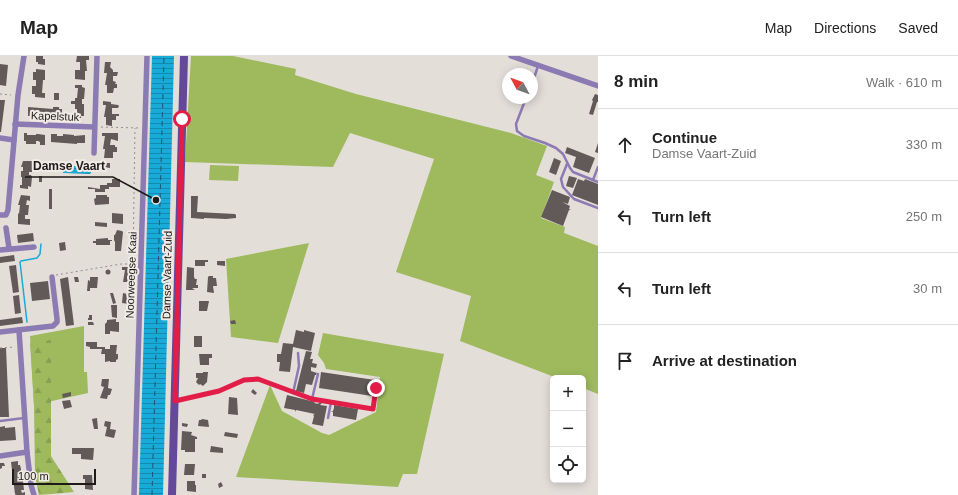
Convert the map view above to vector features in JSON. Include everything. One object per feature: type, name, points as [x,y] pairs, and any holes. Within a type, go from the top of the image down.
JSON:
[{"type":"street","points":[[0,215],[6,215],[8,210],[18,95],[24,56]]},
{"type":"street","name":"Kapelstuk","points":[[94,153],[97,56]]},
{"type":"street","name":"Noorweegse Kaai","points":[[134,495],[147,56]]},
{"type":"street","name":"Damse Vaart-Zuid","points":[[172,495],[184,56]]},
{"type":"street","points":[[511,56],[598,86]]},
{"type":"street","name":"Kapelstuk","points":[[15,124],[94,127]]},
{"type":"street","points":[[0,138],[14,140]]},
{"type":"street","points":[[6,228],[9,248]]},
{"type":"street","points":[[0,250],[34,246]]},
{"type":"street","points":[[0,332],[53,326],[57,322],[52,276]]},
{"type":"street","points":[[19,330],[26,452],[34,495]]},
{"type":"street","points":[[0,456],[26,452]]},
{"type":"lane","points":[[524,104],[516,124],[517,131],[524,136],[556,148],[563,154],[567,164],[573,172],[598,182]]},
{"type":"lane","points":[[567,164],[561,179],[563,187],[574,199],[598,208]]},
{"type":"lane","points":[[593,180],[598,167]]},
{"type":"lane","points":[[293,393],[299,366],[298,353]]},
{"type":"lane","points":[[312,399],[318,374]]},
{"type":"lane","points":[[175,401],[219,391],[251,379],[258,379],[312,399],[373,409],[376,388]]},
{"type":"lane","points":[[328,418],[331,402]]},
{"type":"lane","points":[[0,420],[24,418]]},
{"type":"path","points":[[0,94],[18,95]]},
{"type":"path","points":[[52,276],[121,264],[133,264],[135,128],[94,127]]},
{"type":"path","points":[[0,348],[16,347]]},
{"type":"green space","points":[[191,56],[233,56],[296,69],[295,75],[356,94],[511,133],[547,146],[536,175],[554,182],[541,218],[565,227],[564,233],[598,246],[598,394],[586,389],[586,375],[550,375],[460,341],[471,296],[396,272],[434,159],[350,133],[333,167],[185,162]]},
{"type":"green space","points":[[210,165],[239,166],[238,181],[209,180]]},
{"type":"green space","points":[[309,243],[278,343],[231,337],[226,259]]},
{"type":"green space","points":[[84,326],[84,372],[87,372],[88,393],[34,405],[30,336]]},
{"type":"green space","points":[[323,333],[444,354],[417,474],[403,474],[398,487],[236,477],[270,385],[282,411],[322,433],[329,435],[376,412],[380,377],[326,369],[324,363],[318,355]]},
{"type":"green space","points":[[51,340],[51,456],[74,492],[39,495],[35,476],[34,405],[30,343]]},
{"type":"water","points":[[152,56],[174,56],[163,495],[139,495]]},
{"type":"water","points":[[66,166],[91,166],[92,171],[90,174],[63,173],[62,168]]},
{"type":"building","points":[[36,56],[43,56],[43,59],[45,59],[45,65],[38,64],[38,62],[36,62]]},
{"type":"building","points":[[77,56],[89,56],[89,60],[86,60],[87,71],[85,71],[85,80],[75,79],[75,70],[80,70],[80,62],[76,62]]},
{"type":"building","points":[[105,62],[111,62],[110,67],[113,72],[118,72],[117,76],[113,76],[113,81],[116,82],[115,84],[117,84],[117,88],[114,88],[113,93],[107,93],[107,85],[105,85],[107,73],[104,73]]},
{"type":"building","points":[[0,64],[8,65],[6,86],[0,85]]},
{"type":"building","points":[[36,69],[45,70],[45,80],[43,80],[42,93],[45,93],[45,98],[35,97],[35,94],[32,94],[32,86],[36,86],[36,80],[33,80],[33,72],[36,72]]},
{"type":"building","points":[[75,85],[82,85],[82,87],[85,88],[84,99],[82,99],[82,104],[84,104],[84,116],[81,116],[81,118],[74,118],[74,115],[77,115],[77,109],[75,109],[75,104],[71,104],[71,101],[75,101],[75,98],[77,98],[78,88],[75,88]]},
{"type":"building","points":[[54,93],[59,93],[59,100],[54,100]]},
{"type":"building","points":[[595,94],[598,95],[598,102],[593,115],[589,114]]},
{"type":"building","points":[[0,100],[5,100],[1,132],[0,132]]},
{"type":"building","points":[[103,101],[111,102],[111,104],[119,106],[118,108],[112,108],[112,114],[119,114],[119,116],[116,116],[116,120],[112,120],[112,126],[106,125],[106,117],[104,117],[106,105],[103,105]]},
{"type":"building","points":[[28,107],[53,109],[53,107],[59,107],[59,109],[62,109],[62,117],[56,117],[53,115],[50,115],[50,117],[39,117],[39,115],[28,116]]},
{"type":"building","points":[[24,133],[27,133],[27,135],[45,135],[45,145],[40,145],[40,142],[38,141],[36,141],[36,144],[26,144],[26,141],[24,141]]},
{"type":"building","points":[[102,133],[118,133],[118,141],[111,139],[110,145],[115,145],[115,147],[117,147],[117,152],[113,152],[113,158],[104,158],[105,149],[103,149],[105,136],[102,136]]},
{"type":"building","points":[[51,134],[57,134],[57,136],[63,136],[63,134],[74,136],[85,135],[85,143],[77,144],[51,142]]},
{"type":"building","points":[[598,143],[598,153],[595,152]]},
{"type":"building","points":[[567,147],[595,158],[589,173],[573,167],[576,157],[565,153]]},
{"type":"building","points":[[554,158],[561,161],[556,175],[549,172]]},
{"type":"building","points":[[23,161],[34,161],[32,172],[29,172],[29,175],[32,177],[31,187],[28,186],[28,189],[20,188],[20,185],[22,185],[21,171],[23,171],[23,167],[21,167]]},
{"type":"building","points":[[103,163],[110,163],[110,168],[103,167]]},
{"type":"building","points":[[39,176],[42,176],[42,182],[39,182]]},
{"type":"building","points":[[569,176],[577,178],[573,188],[566,186]]},
{"type":"building","points":[[112,179],[120,179],[120,187],[109,187],[109,189],[105,189],[105,192],[95,192],[95,189],[88,189],[88,187],[100,189],[100,185],[112,183]]},
{"type":"building","points":[[578,179],[584,181],[585,179],[598,184],[598,205],[572,195]]},
{"type":"building","points":[[49,189],[52,189],[52,209],[49,209]]},
{"type":"building","points":[[552,190],[570,197],[568,204],[562,202],[570,206],[569,209],[571,209],[569,210],[563,226],[541,217]]},
{"type":"building","points":[[21,195],[30,196],[30,201],[27,200],[26,205],[29,205],[28,215],[25,215],[25,219],[30,219],[30,225],[18,224],[20,205],[18,205]]},
{"type":"building","points":[[96,195],[107,195],[107,197],[109,197],[109,204],[95,205],[94,199],[96,198]]},
{"type":"building","points":[[191,196],[198,196],[197,212],[235,214],[236,218],[191,218]]},
{"type":"building","points":[[112,213],[123,214],[123,224],[112,223]]},
{"type":"building","points":[[95,222],[107,223],[107,227],[95,226]]},
{"type":"building","points":[[117,230],[123,232],[121,251],[115,251],[114,235]]},
{"type":"building","points":[[33,233],[34,241],[18,243],[17,235]]},
{"type":"building","points":[[108,238],[108,240],[112,240],[110,241],[110,245],[96,245],[96,243],[93,243],[96,239]]},
{"type":"building","points":[[65,242],[66,250],[60,251],[59,243]]},
{"type":"building","points":[[14,255],[15,261],[0,263],[0,257]]},
{"type":"building","points":[[195,260],[208,260],[208,262],[205,262],[205,266],[195,266]]},
{"type":"building","points":[[217,261],[225,261],[225,266],[217,265]]},
{"type":"building","points":[[16,265],[19,292],[13,293],[9,266]]},
{"type":"building","points":[[122,267],[131,267],[131,282],[123,282],[125,270],[122,270]]},
{"type":"building","points":[[187,267],[194,268],[194,277],[197,279],[196,285],[198,285],[198,288],[192,288],[195,290],[186,290]]},
{"type":"building","points":[[108,269],[111,272],[108,275],[105,272]]},
{"type":"building","points":[[209,276],[216,278],[217,286],[213,286],[214,293],[207,292]]},
{"type":"building","points":[[68,277],[74,325],[66,326],[60,279]]},
{"type":"building","points":[[74,277],[78,277],[79,282],[75,282]]},
{"type":"building","points":[[90,277],[98,277],[97,288],[90,288],[90,291],[87,291],[88,280],[90,281]]},
{"type":"building","points":[[48,281],[50,299],[32,301],[30,283]]},
{"type":"building","points":[[110,293],[113,293],[116,303],[113,304]]},
{"type":"building","points":[[123,293],[130,296],[129,304],[122,303]]},
{"type":"building","points":[[19,295],[21,313],[15,314],[13,296]]},
{"type":"building","points":[[199,301],[209,301],[207,311],[199,311]]},
{"type":"building","points":[[111,305],[117,305],[117,318],[112,317]]},
{"type":"building","points":[[89,315],[92,315],[92,320],[88,320]]},
{"type":"building","points":[[22,317],[23,323],[0,326],[0,320]]},
{"type":"building","points":[[116,319],[116,322],[119,322],[119,332],[110,331],[110,334],[105,334],[105,324],[107,320]]},
{"type":"building","points":[[235,320],[236,324],[231,324],[230,321]]},
{"type":"building","points":[[88,322],[93,322],[94,325],[88,325]]},
{"type":"building","points":[[296,330],[304,332],[304,330],[315,333],[311,351],[293,347],[290,372],[279,371],[280,362],[277,362],[277,354],[281,354],[283,343],[293,344]]},
{"type":"building","points":[[194,336],[202,336],[202,347],[194,347]]},
{"type":"building","points":[[86,342],[97,342],[97,347],[105,347],[105,349],[110,349],[110,345],[117,345],[116,354],[118,354],[118,359],[116,362],[105,362],[105,354],[101,354],[102,349],[90,349],[90,347],[86,346]]},
{"type":"building","points":[[0,348],[6,348],[9,417],[0,417]]},
{"type":"building","points":[[306,351],[312,352],[310,359],[313,359],[312,363],[317,364],[316,368],[311,367],[311,371],[317,373],[312,385],[306,384],[304,393],[296,391]]},
{"type":"building","points":[[199,354],[212,354],[212,358],[209,358],[209,365],[200,365]]},
{"type":"building","points":[[208,372],[207,382],[203,386],[196,382],[198,378],[196,378],[196,373]]},
{"type":"building","points":[[321,372],[375,380],[372,396],[319,388]]},
{"type":"building","points":[[102,379],[109,379],[108,388],[112,389],[107,399],[100,398],[104,387],[101,386]]},
{"type":"building","points":[[253,389],[257,393],[255,395],[251,392]]},
{"type":"building","points":[[71,392],[71,396],[63,398],[62,394]]},
{"type":"building","points":[[287,395],[315,402],[314,403],[322,403],[320,405],[327,406],[323,426],[312,424],[313,415],[315,414],[296,410],[295,412],[295,410],[284,408]]},
{"type":"building","points":[[229,397],[237,398],[238,415],[228,414]]},
{"type":"building","points":[[70,400],[72,407],[64,409],[62,401]]},
{"type":"building","points":[[334,405],[358,409],[356,420],[333,416],[333,412],[331,412]]},
{"type":"building","points":[[97,418],[98,429],[94,429],[92,419]]},
{"type":"building","points":[[199,420],[208,420],[209,427],[198,426]]},
{"type":"building","points":[[105,421],[111,422],[110,429],[116,430],[114,438],[105,436],[107,427],[104,426]]},
{"type":"building","points":[[182,423],[188,424],[187,427],[182,426]]},
{"type":"building","points":[[5,426],[5,428],[15,427],[16,440],[0,441],[0,427]]},
{"type":"building","points":[[182,431],[192,432],[191,435],[197,437],[197,439],[195,439],[195,452],[185,452],[185,450],[181,450]]},
{"type":"building","points":[[225,432],[238,434],[237,438],[224,436]]},
{"type":"building","points":[[211,446],[223,448],[223,453],[210,452]]},
{"type":"building","points":[[72,448],[94,448],[93,460],[81,459],[81,454],[72,454]]},
{"type":"building","points":[[18,461],[18,465],[20,465],[21,469],[21,474],[19,474],[20,481],[23,481],[24,490],[21,490],[22,493],[25,492],[25,495],[15,494],[11,462]]},
{"type":"building","points":[[0,463],[4,463],[5,466],[2,466],[0,469]]},
{"type":"building","points":[[185,464],[195,464],[194,475],[184,475]]},
{"type":"building","points":[[202,474],[206,474],[206,478],[202,478]]},
{"type":"building","points":[[83,475],[92,475],[93,490],[85,489],[85,479],[83,479]]},
{"type":"building","points":[[187,481],[195,481],[196,492],[187,491]]},
{"type":"building","points":[[221,482],[223,486],[219,488],[218,484]]},
{"type":"waterway","points":[[27,322],[20,262],[37,258],[40,254],[41,244]]},
{"type":"ferry route","points":[[152,495],[164,56]]},
{"type":"place","name":"Damse Vaart","points":[[156,200]]},
{"type":"route","points":[[182,119],[175,401],[190,396],[219,391],[244,380],[258,379],[312,399],[373,409],[376,388]]}]
